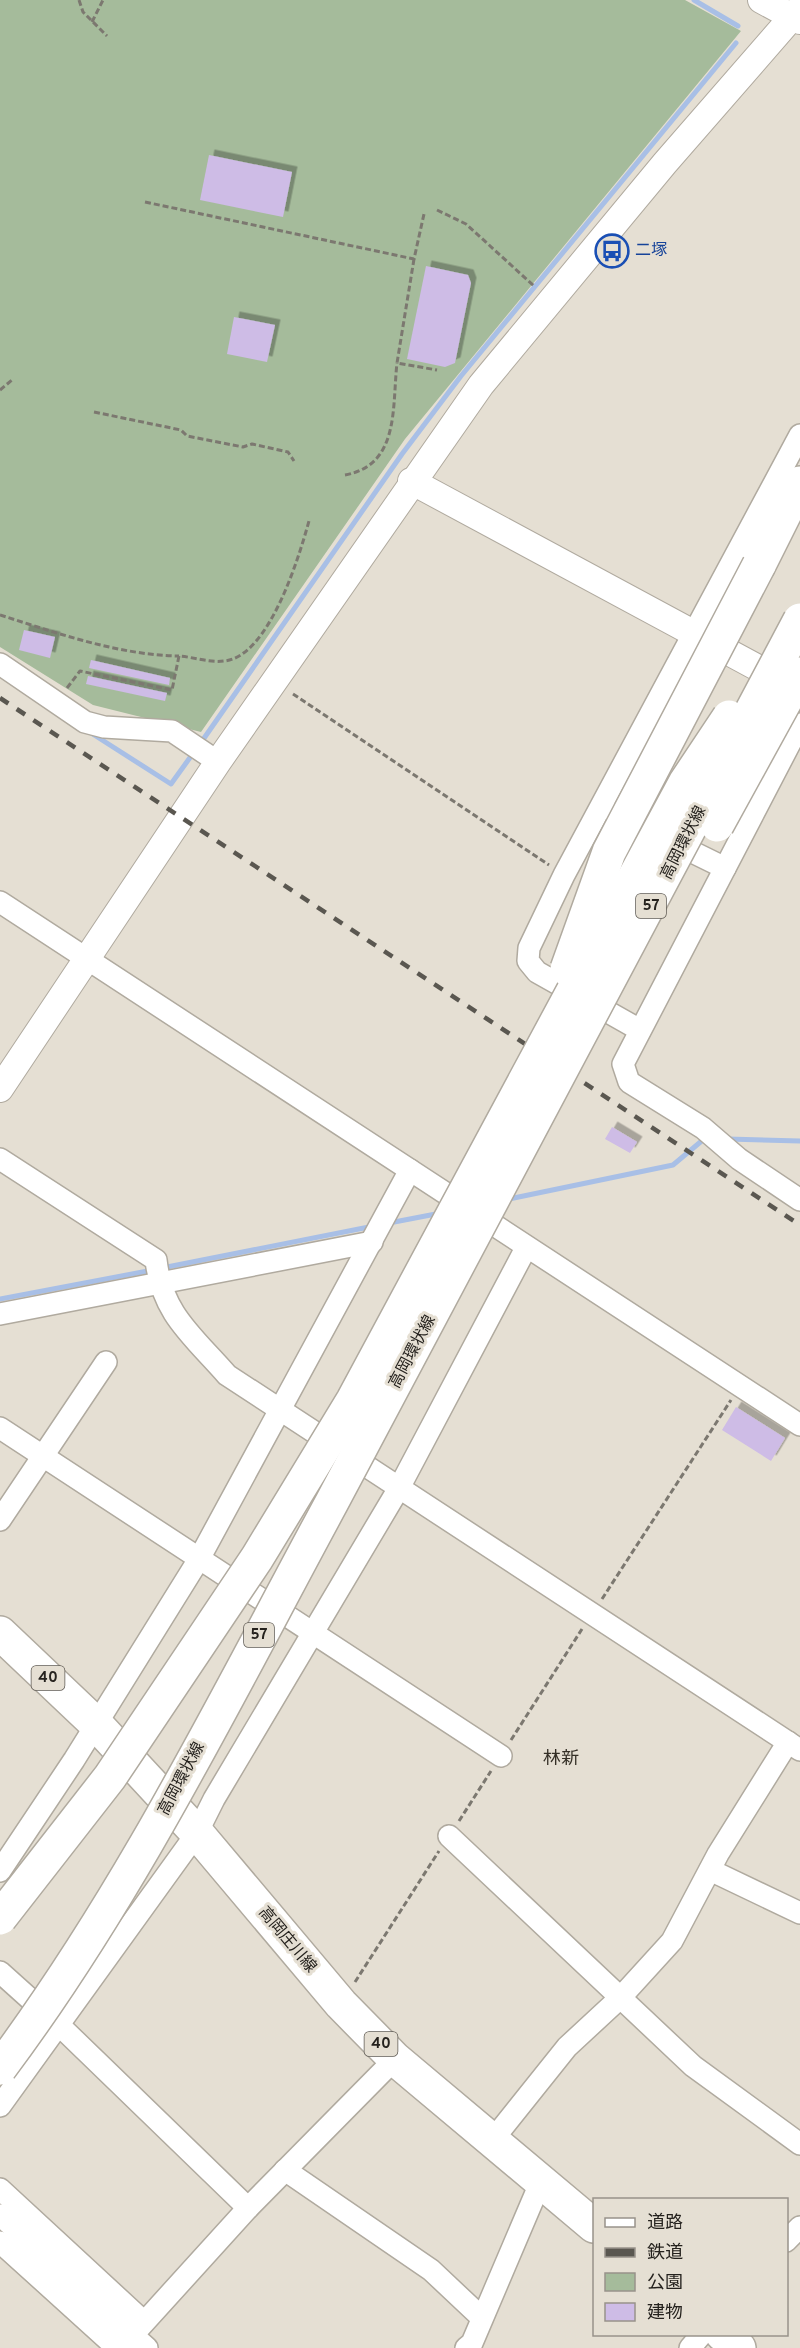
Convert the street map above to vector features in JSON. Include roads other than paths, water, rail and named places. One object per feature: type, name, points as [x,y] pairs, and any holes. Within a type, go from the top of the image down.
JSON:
[{"type":"main road","name":"57","points":[[531,1070],[609,852],[800,483]]},
{"type":"main road","name":"高岡環状線","points":[[0,1918],[110,1777],[258,1558],[353,1400],[685,783],[800,613]]},
{"type":"main road","name":"高岡環状線","points":[[0,2068],[38,2018],[163,1815],[500,1190],[800,620]]},
{"type":"main road","name":"57","points":[[500,1190],[681,890],[800,674]]},
{"type":"main road","name":"高岡庄川線","points":[[0,1633],[96,1724],[197,1833],[341,2004],[395,2059],[491,2142],[593,2225]]},
{"type":"main road","points":[[724,2336],[739,2348]]},
{"type":"street","points":[[0,1089],[218,762],[411,482],[481,385],[665,163],[798,16],[761,0]]},
{"type":"street","points":[[640,1030],[537,972],[528,961],[529,948],[564,875],[695,635],[800,435]]},
{"type":"street","points":[[411,482],[800,691]]},
{"type":"street","points":[[0,664],[85,722],[104,727],[172,731],[218,762]]},
{"type":"street","points":[[800,724],[623,1064],[629,1082],[703,1128],[739,1159],[800,1200]]},
{"type":"street","points":[[601,807],[724,868]]},
{"type":"street","points":[[0,902],[800,1425]]},
{"type":"street","points":[[0,1159],[158,1273],[169,1308],[226,1375],[794,1746],[710,1870],[672,1941],[621,1997],[567,2047],[491,2142]]},
{"type":"street","points":[[0,1871],[96,1724],[199,1559],[282,1411],[410,1170]]},
{"type":"street","points":[[0,1314],[158,1273],[372,1242]]},
{"type":"street","points":[[0,2106],[197,1833],[214,1800],[399,1488],[526,1248]]},
{"type":"street","points":[[0,1520],[45,1457],[106,1362]]},
{"type":"street","points":[[0,1428],[501,1756]]},
{"type":"street","points":[[449,1836],[693,2067],[800,2144]]},
{"type":"street","points":[[710,1870],[800,1914]]},
{"type":"street","points":[[0,1972],[59,2025],[248,2208]]},
{"type":"street","points":[[132,2340],[248,2208],[395,2059]]},
{"type":"street","points":[[285,2170],[431,2270],[482,2318]]},
{"type":"street","points":[[466,2348],[472,2343],[541,2181]]},
{"type":"street","points":[[0,2189],[132,2340]]},
{"type":"street","points":[[0,2215],[132,2340]]},
{"type":"street","points":[[788,2239],[800,2226]]},
{"type":"street","points":[[0,2242],[132,2340]]},
{"type":"street","points":[[690,2348],[700,2336]]},
{"type":"waterway","points":[[694,0],[738,26]]},
{"type":"waterway","points":[[200,744],[402,454],[461,376],[736,43]]},
{"type":"waterway","points":[[88,731],[171,784],[194,752]]},
{"type":"waterway","points":[[509,1199],[673,1165],[704,1139],[708,1139]]},
{"type":"waterway","points":[[727,1139],[800,1141]]},
{"type":"waterway","points":[[389,1223],[441,1213]]},
{"type":"waterway","points":[[162,1268],[374,1226]]},
{"type":"waterway","points":[[0,1299],[153,1270]]},
{"type":"railway","points":[[0,698],[800,1225]]},
{"type":"place","name":"二塚","points":[[612,251]]},
{"type":"district","name":"林新","points":[[561,1759]]}]
